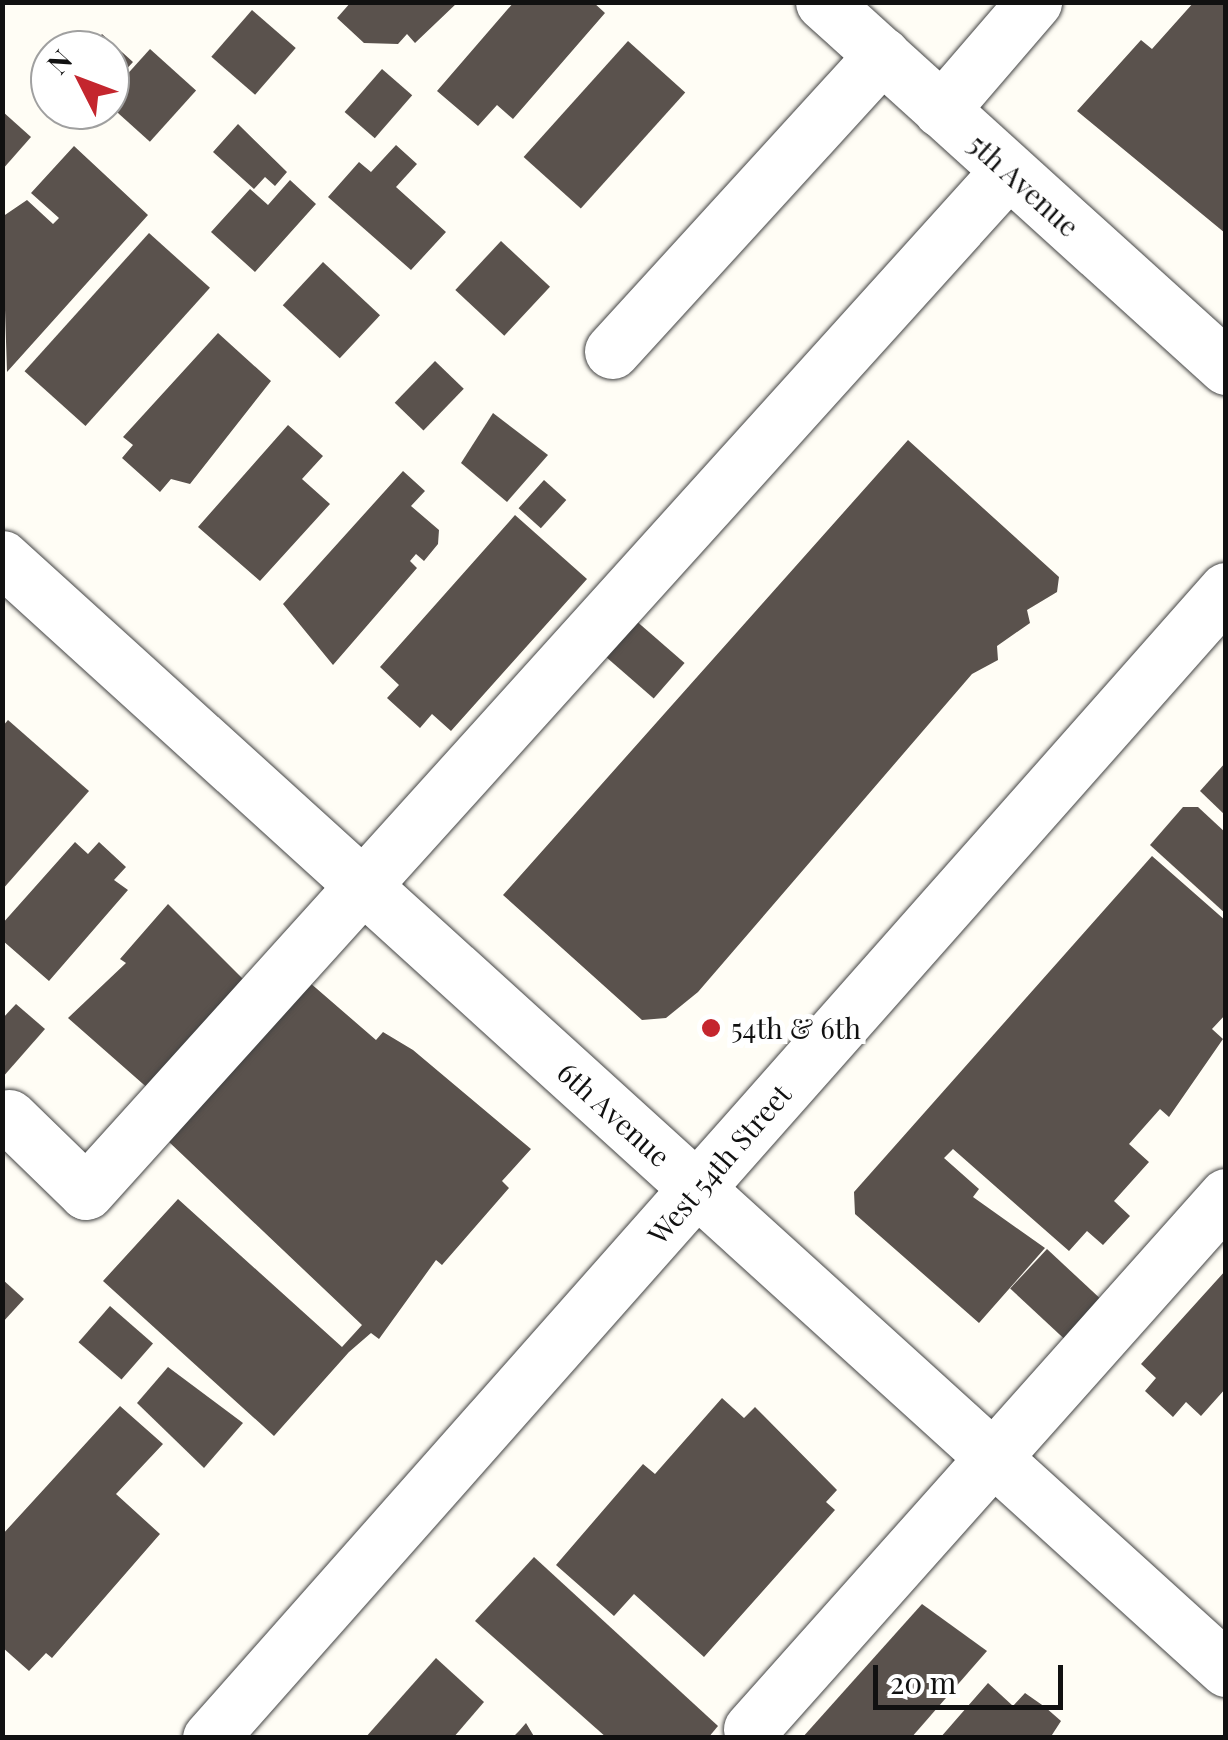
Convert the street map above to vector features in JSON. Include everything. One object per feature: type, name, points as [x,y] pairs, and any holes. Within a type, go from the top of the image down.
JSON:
[{"type":"street","name":"5th Avenue","points":[[824,2],[1226,368]]},
{"type":"street","points":[[942,110],[1034,2]]},
{"type":"street","points":[[612,351],[882,55]]},
{"type":"street","points":[[9,1117],[86,1192],[1008,171]]},
{"type":"street","name":"6th Avenue","points":[[2,558],[1226,1669]]},
{"type":"street","name":"West 54th Street","points":[[210,1738],[1226,590]]},
{"type":"street","points":[[751,1729],[1226,1196]]},
{"type":"building","points":[[351,2],[458,2],[415,43],[407,34],[398,44],[364,43],[337,18]]},
{"type":"building","points":[[514,2],[593,2],[605,13],[513,119],[497,105],[478,126],[437,91]]},
{"type":"building","points":[[1194,2],[1226,2],[1226,244],[1225,233],[1077,111],[1141,40],[1152,49]]},
{"type":"building","points":[[252,10],[296,48],[255,95],[211,57]]},
{"type":"building","points":[[628,41],[685,93],[581,208],[524,157]]},
{"type":"building","points":[[150,49],[196,90],[150,142],[130,124],[130,71]]},
{"type":"building","points":[[382,69],[412,95],[375,138],[345,112]]},
{"type":"building","points":[[2,111],[31,137],[2,170]]},
{"type":"building","points":[[238,124],[287,172],[275,186],[265,177],[254,189],[213,152]]},
{"type":"building","points":[[396,145],[417,164],[396,187],[446,232],[411,270],[328,197],[359,162],[371,172]]},
{"type":"building","points":[[74,146],[148,215],[7,372],[2,217],[27,200],[53,224],[59,218],[31,193]]},
{"type":"building","points":[[290,180],[316,204],[255,272],[211,232],[250,189],[268,205]]},
{"type":"building","points":[[149,233],[210,288],[85,426],[25,371]]},
{"type":"building","points":[[501,241],[550,287],[504,336],[455,290]]},
{"type":"building","points":[[323,262],[380,315],[340,358],[283,305]]},
{"type":"building","points":[[218,333],[271,381],[190,484],[171,479],[160,492],[122,458],[133,445],[123,437]]},
{"type":"building","points":[[435,361],[464,389],[423,431],[395,403]]},
{"type":"building","points":[[493,413],[548,455],[507,502],[461,463]]},
{"type":"building","points":[[288,425],[323,456],[302,479],[330,504],[260,581],[198,527]]},
{"type":"building","points":[[908,440],[1059,577],[1057,592],[1027,610],[1030,623],[997,646],[998,660],[972,674],[698,992],[666,1018],[642,1020],[503,895]]},
{"type":"building","points":[[403,471],[425,491],[411,506],[439,530],[438,544],[424,561],[416,554],[410,561],[417,568],[333,665],[283,604]]},
{"type":"building","points":[[544,480],[566,500],[541,528],[519,508]]},
{"type":"building","points":[[515,515],[587,579],[451,731],[432,714],[420,728],[387,698],[399,685],[380,667]]},
{"type":"building","points":[[634,619],[685,663],[654,698],[603,654]]},
{"type":"building","points":[[8,720],[89,791],[2,890],[2,727]]},
{"type":"building","points":[[1226,762],[1226,816],[1200,791]]},
{"type":"building","points":[[1183,807],[1198,807],[1226,833],[1226,914],[1150,845]]},
{"type":"building","points":[[75,842],[88,854],[99,842],[126,867],[114,880],[128,890],[49,981],[2,940],[2,924]]},
{"type":"building","points":[[1152,856],[1226,921],[1226,1014],[1212,1029],[1223,1039],[1169,1117],[1160,1109],[1129,1144],[1149,1162],[1114,1201],[1130,1216],[1103,1245],[1087,1231],[1069,1251],[953,1149],[944,1158],[979,1189],[973,1197],[1045,1248],[979,1323],[855,1214],[854,1192]]},
{"type":"building","points":[[168,904],[243,979],[151,1091],[68,1018],[126,963],[120,959]]},
{"type":"building","points":[[309,982],[376,1040],[383,1032],[413,1050],[531,1149],[502,1181],[509,1188],[442,1265],[436,1260],[379,1339],[371,1333],[349,1352],[274,1436],[103,1281],[178,1199],[342,1347],[362,1325],[168,1141]]},
{"type":"building","points":[[16,1004],[45,1029],[2,1078],[2,1019]]},
{"type":"building","points":[[1047,1249],[1108,1306],[1071,1345],[1010,1288]]},
{"type":"building","points":[[1226,1270],[1226,1388],[1201,1416],[1186,1402],[1173,1417],[1145,1391],[1156,1378],[1141,1364]]},
{"type":"building","points":[[2,1279],[24,1299],[2,1323]]},
{"type":"building","points":[[110,1306],[153,1343],[122,1380],[79,1342]]},
{"type":"building","points":[[168,1367],[243,1423],[204,1468],[137,1403]]},
{"type":"building","points":[[722,1398],[744,1418],[755,1407],[837,1490],[826,1502],[835,1510],[704,1657],[634,1594],[614,1616],[556,1565],[643,1464],[655,1474]]},
{"type":"building","points":[[120,1406],[163,1444],[116,1494],[160,1534],[52,1658],[46,1653],[29,1671],[2,1647],[2,1535]]},
{"type":"building","points":[[534,1557],[718,1726],[708,1738],[607,1738],[475,1621]]},
{"type":"building","points":[[922,1604],[987,1651],[911,1738],[802,1738]]},
{"type":"building","points":[[436,1658],[484,1702],[453,1738],[365,1738]]},
{"type":"building","points":[[988,1683],[1013,1706],[1025,1693],[1061,1721],[1050,1738],[940,1738]]},
{"type":"building","points":[[526,1723],[535,1738],[512,1738],[519,1731]]},
{"type":"place","name":"54th & 6th","points":[[711,1028]]}]
